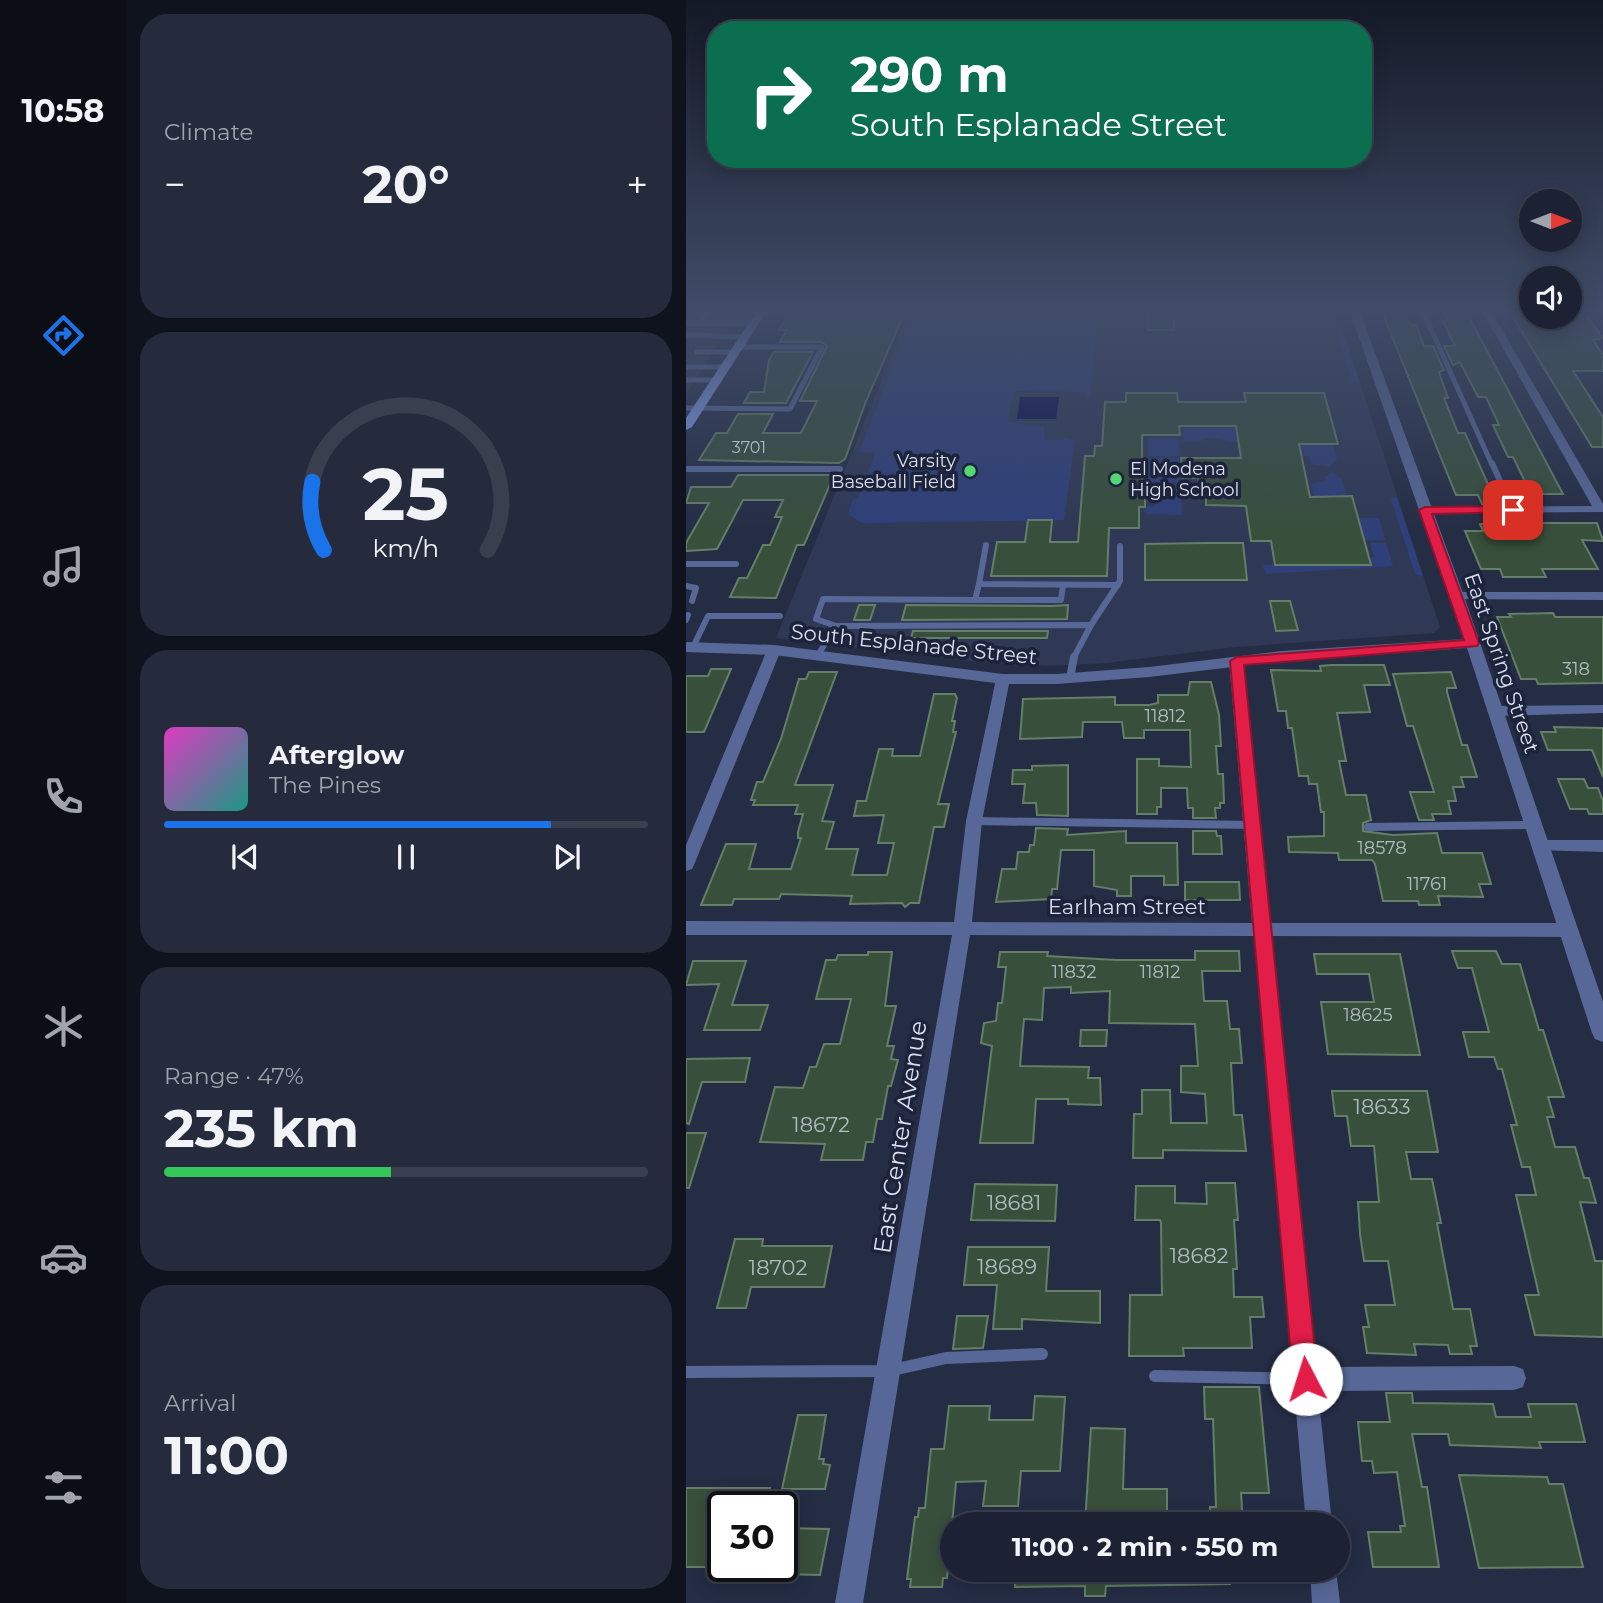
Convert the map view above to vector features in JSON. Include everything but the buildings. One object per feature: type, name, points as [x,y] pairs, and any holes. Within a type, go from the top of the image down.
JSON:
[{"type":"main road","points":[[686,427],[714,384]]},
{"type":"street","name":"East Spring Street","points":[[1380,384],[1457,596],[1493,710],[1603,1031]]},
{"type":"street","points":[[1425,510],[1601,509],[1528,384]]},
{"type":"street","points":[[1457,596],[1603,596]]},
{"type":"street","name":"South Esplanade Street","points":[[689,647],[774,650],[1003,679],[1070,678],[1237,661],[1472,643]]},
{"type":"street","points":[[686,865],[774,650]]},
{"type":"street","points":[[1237,661],[1318,1512]]},
{"type":"street","name":"East Center Avenue","points":[[849,1603],[962,929],[974,821],[1003,679]]},
{"type":"street","points":[[1493,710],[1603,709]]},
{"type":"street","points":[[1541,846],[1603,846]]},
{"type":"street","name":"Earlham Street","points":[[686,928],[1567,930]]},
{"type":"street","points":[[1306,1379],[1514,1378]]},
{"type":"street","points":[[1324,1582],[1326,1603]]},
{"type":"lane","points":[[686,408],[790,409],[803,384]]},
{"type":"lane","points":[[1456,384],[1513,510]]},
{"type":"lane","points":[[686,470],[840,470]]},
{"type":"lane","points":[[975,600],[986,545]]},
{"type":"lane","points":[[1070,678],[1070,663],[1118,585],[1120,545]]},
{"type":"lane","points":[[686,564],[736,564]]},
{"type":"lane","points":[[979,584],[1118,585]]},
{"type":"lane","points":[[1063,585],[1061,600],[823,599],[816,619],[836,626],[1091,625]]},
{"type":"lane","points":[[686,586],[696,588],[692,601]]},
{"type":"lane","points":[[689,647],[708,616],[780,616]]},
{"type":"lane","points":[[818,655],[836,626]]},
{"type":"lane","points":[[974,821],[1253,825]]},
{"type":"lane","points":[[1368,827],[1533,825]]},
{"type":"lane","points":[[686,1372],[888,1371],[946,1358],[1042,1354]]},
{"type":"lane","points":[[1155,1376],[1306,1379]]},
{"type":"shaded area","points":[[686,384],[693,384],[686,394]]},
{"type":"shaded area","name":"El Modena High School","points":[[880,384],[1360,384],[1440,627],[1434,633],[1236,647],[1106,663],[1048,666],[980,662],[776,638]]},
{"type":"shaded area","name":"Varsity Baseball Field","points":[[886,384],[1091,384],[1090,398],[1086,398],[1086,392],[1014,391],[1008,421],[1044,427],[1045,440],[1063,440],[1064,437],[1075,440],[1064,520],[862,523],[848,514],[853,499],[858,499],[875,453],[859,452]]},
{"type":"shaded area","points":[[1020,397],[1059,397],[1056,419],[1017,419]]},
{"type":"shaded area","points":[[1183,428],[1236,428],[1238,442],[1208,438],[1198,442],[1183,442]]},
{"type":"shaded area","points":[[1148,438],[1178,438],[1179,456],[1148,456]]},
{"type":"shaded area","points":[[1253,444],[1328,444],[1334,446],[1337,459],[1329,467],[1311,464],[1309,456],[1255,456]]},
{"type":"shaded area","points":[[1148,458],[1179,458],[1180,483],[1148,483]]},
{"type":"shaded area","points":[[1332,472],[1342,479],[1347,496],[1314,497],[1311,483],[1326,481],[1324,478]]},
{"type":"shaded area","points":[[1155,492],[1181,492],[1182,515],[1145,514],[1145,506],[1155,506]]},
{"type":"shaded area","points":[[1397,497],[1423,576],[1415,574],[1391,499]]},
{"type":"shaded area","points":[[1358,518],[1379,518],[1385,540],[1364,540]]},
{"type":"shaded area","points":[[1370,543],[1386,543],[1393,566],[1265,574],[1263,565],[1370,565],[1369,558],[1374,557]]},
{"type":"place","name":"Varsity Baseball Field","points":[[970,471]]},
{"type":"place","name":"El Modena High School","points":[[1116,479]]},
{"type":"route","points":[[1306,1379],[1237,661],[1472,643],[1425,510],[1513,510]]}]
